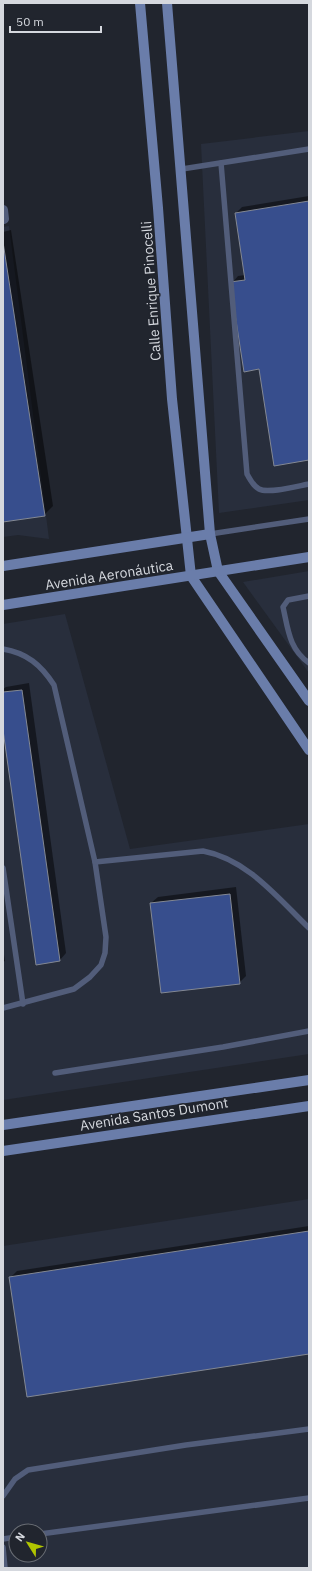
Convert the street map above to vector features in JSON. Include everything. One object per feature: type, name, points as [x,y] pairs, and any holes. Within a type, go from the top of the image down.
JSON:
[{"type":"main road","name":"Calle Enrique Pinocelli","points":[[140,3],[158,208],[172,399],[191,576]]},
{"type":"main road","points":[[167,3],[182,169],[210,534],[218,571],[309,701]]},
{"type":"main road","name":"Avenida Aeronáutica","points":[[3,566],[186,539],[210,534]]},
{"type":"main road","name":"Avenida Aeronáutica","points":[[3,606],[309,557]]},
{"type":"main road","points":[[191,576],[309,750]]},
{"type":"main road","name":"Avenida Santos Dumont","points":[[3,1125],[309,1080]]},
{"type":"main road","name":"Avenida Santos Dumont","points":[[3,1151],[309,1106]]},
{"type":"lane","points":[[182,169],[309,149]]},
{"type":"lane","points":[[221,163],[247,474],[251,482],[259,489],[269,490],[309,484]]},
{"type":"lane","points":[[210,534],[309,519]]},
{"type":"lane","points":[[309,596],[288,600],[283,607],[291,643],[297,652],[309,663]]},
{"type":"lane","points":[[3,649],[21,653],[34,661],[45,671],[54,685],[95,862],[106,937],[104,953],[100,965],[90,978],[74,989],[24,1004],[3,1008]]},
{"type":"lane","points":[[95,862],[203,851],[219,854],[235,861],[257,879],[309,928]]},
{"type":"lane","points":[[3,868],[24,1004]]},
{"type":"lane","points":[[3,916],[11,915]]},
{"type":"lane","points":[[55,1073],[224,1047],[309,1031]]},
{"type":"lane","points":[[3,1496],[15,1479],[28,1470],[186,1445],[309,1429]]},
{"type":"lane","points":[[48,1533],[309,1498]]},
{"type":"lane","points":[[3,1547],[5,1568]]},
{"type":"shaded area","points":[[309,131],[309,500],[219,513],[201,144]]},
{"type":"shaded area","points":[[9,226],[49,539],[18,535],[3,537],[3,227]]},
{"type":"shaded area","points":[[309,571],[309,673],[243,582]]},
{"type":"shaded area","points":[[65,614],[130,849],[309,824],[309,1054],[3,1100],[3,624]]},
{"type":"shaded area","points":[[309,1199],[309,1568],[3,1568],[3,1246]]},
{"type":"building","points":[[309,201],[309,460],[274,466],[259,369],[244,372],[230,282],[245,280],[235,213]]},
{"type":"building","points":[[3,242],[45,516],[3,522]]},
{"type":"building","points":[[22,690],[60,961],[36,965],[3,730],[3,692]]},
{"type":"building","points":[[230,894],[240,984],[161,993],[150,903]]},
{"type":"building","points":[[309,1231],[309,1354],[27,1397],[9,1277]]}]
